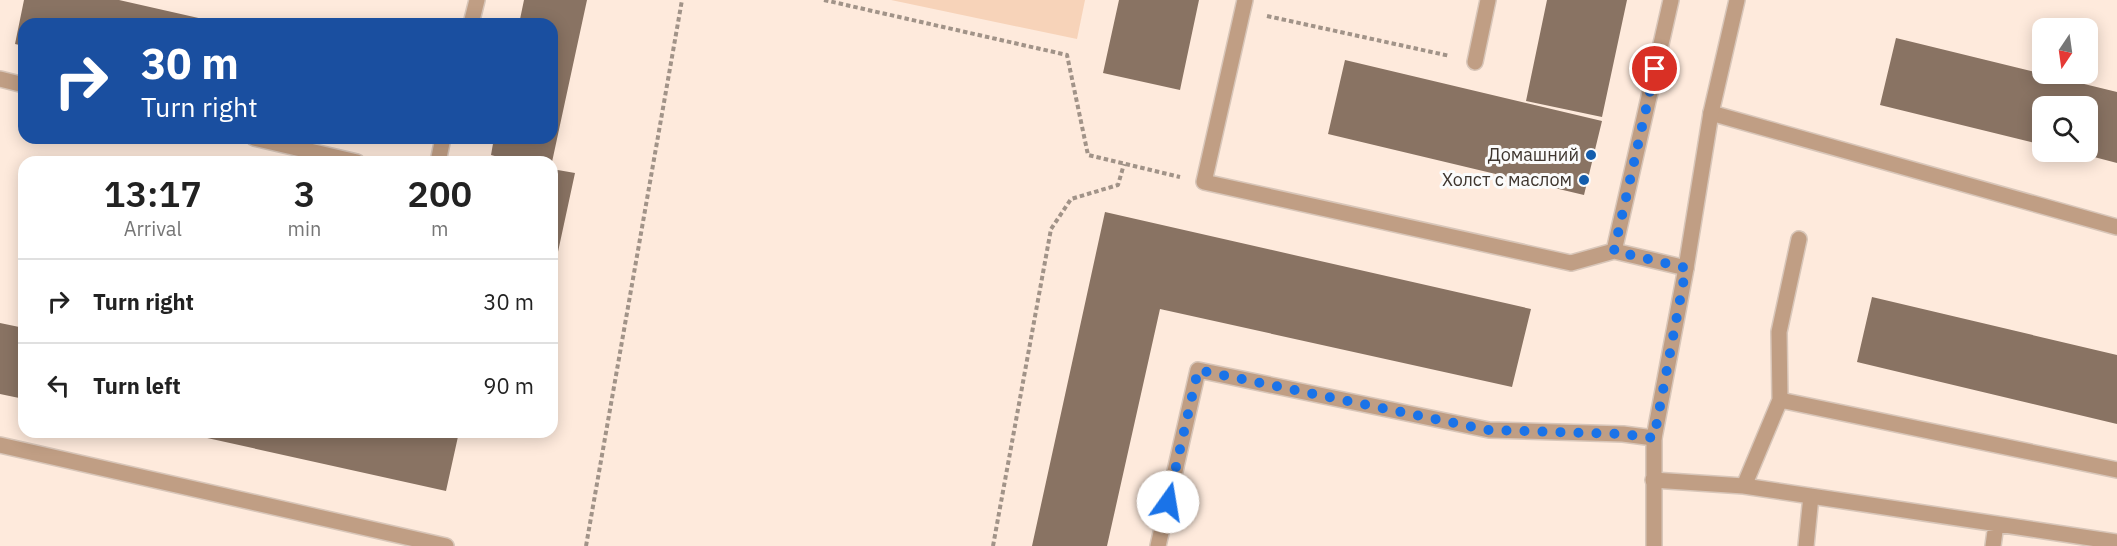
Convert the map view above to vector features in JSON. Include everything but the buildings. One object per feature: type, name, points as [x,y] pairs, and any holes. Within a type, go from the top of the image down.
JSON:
[{"type":"street","points":[[472,18],[477,0]]},
{"type":"street","points":[[1475,62],[1488,0]]},
{"type":"street","points":[[1614,251],[1671,0]]},
{"type":"street","points":[[1654,546],[1654,438],[1686,268],[1711,113],[1737,0]]},
{"type":"street","points":[[1244,5],[1204,182],[1571,263],[1614,251],[1686,268]]},
{"type":"street","points":[[0,79],[18,84]]},
{"type":"street","points":[[1711,113],[2117,227]]},
{"type":"street","points":[[280,144],[331,156]]},
{"type":"street","points":[[1744,486],[1780,400],[1779,332],[1799,239]]},
{"type":"street","points":[[1158,546],[1198,370],[1488,430],[1623,434],[1654,438]]},
{"type":"street","points":[[1780,400],[2117,470]]},
{"type":"street","points":[[0,445],[446,546]]},
{"type":"street","points":[[1653,480],[1744,486],[2117,542]]},
{"type":"street","points":[[1806,546],[1810,496]]},
{"type":"street","points":[[1993,546],[1996,524]]},
{"type":"path","points":[[586,546],[682,0]]},
{"type":"path","points":[[824,0],[1067,55],[1088,155],[1204,182]]},
{"type":"path","points":[[1244,5],[1475,62]]},
{"type":"path","points":[[993,546],[1051,229],[1071,200],[1118,185],[1124,164]]},
{"type":"shaded area","points":[[891,0],[1085,0],[1077,39]]},
{"type":"place","name":"Домашний","points":[[1591,155]]},
{"type":"place","name":"Холст с маслом","points":[[1584,180]]},
{"type":"route","points":[[1168,502],[1198,370],[1488,430],[1623,434],[1654,438],[1686,268],[1614,251],[1655,69]]}]
